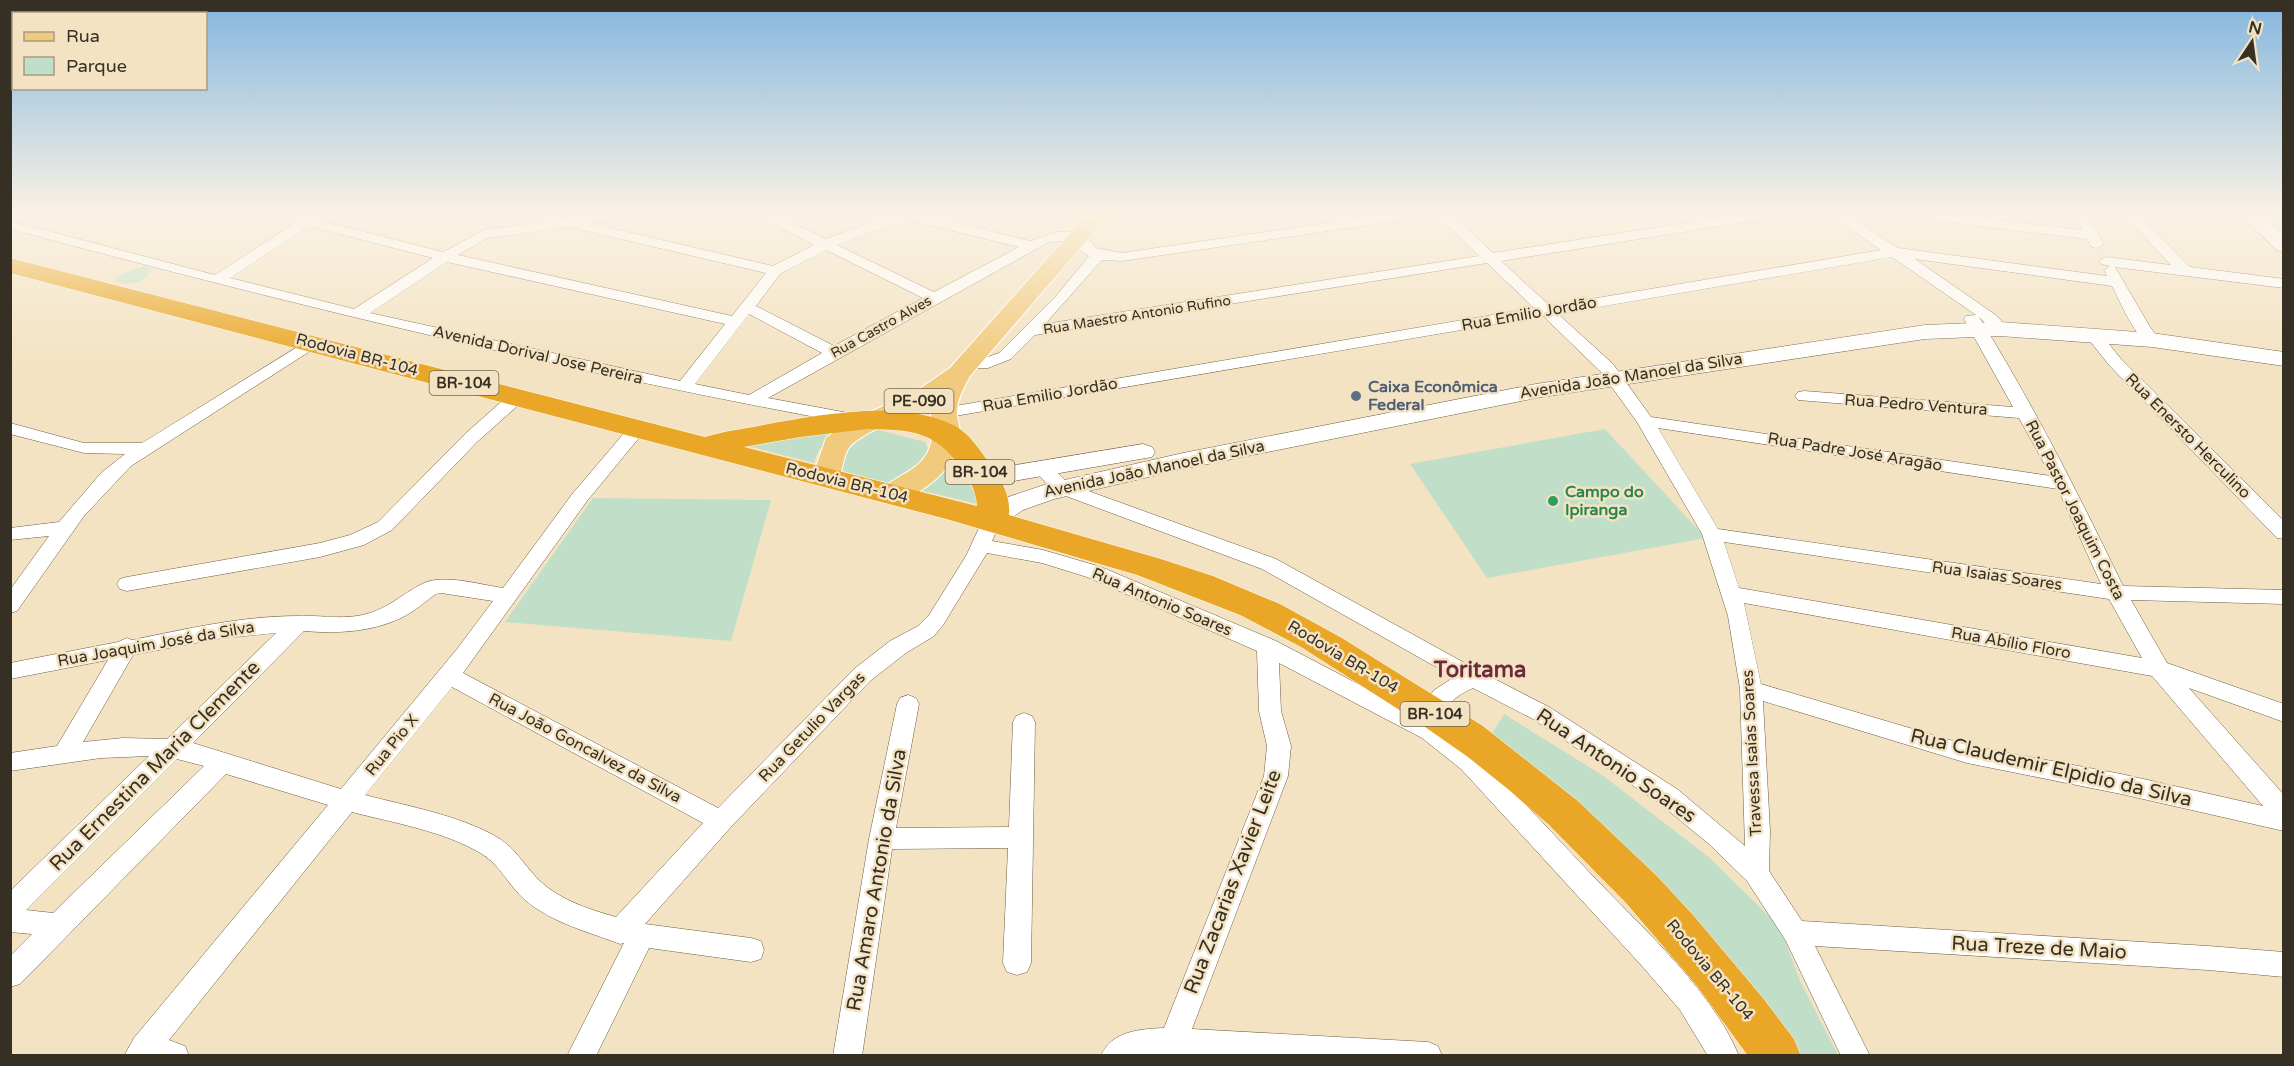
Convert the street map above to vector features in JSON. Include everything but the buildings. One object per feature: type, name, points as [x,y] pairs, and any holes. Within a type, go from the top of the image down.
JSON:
[{"type":"highway","name":"Rodovia BR-104","points":[[10,265],[892,495],[987,532],[1121,556],[1190,580],[1256,608],[1317,639],[1431,722],[1484,748],[1574,824],[1624,872],[1690,946],[1754,1022],[1777,1056]]},
{"type":"highway","name":"Rodovia BR-104","points":[[703,446],[868,421],[944,423],[985,478],[995,502],[987,532]]},
{"type":"main road","name":"PE-090","points":[[892,495],[929,471],[940,457],[945,401],[963,369],[1056,263]]},
{"type":"main road","name":"PE-090","points":[[826,478],[836,444],[868,421],[924,398],[963,369]]},
{"type":"street","name":"Avenida Dorival Jose Pereira","points":[[152,263],[357,314],[684,388],[751,402],[868,421]]},
{"type":"street","points":[[217,280],[244,263]]},
{"type":"street","points":[[357,314],[436,263]]},
{"type":"street","points":[[471,263],[737,322]]},
{"type":"street","points":[[737,263],[776,272]]},
{"type":"street","points":[[684,388],[776,272],[793,263]]},
{"type":"street","points":[[864,263],[934,298]]},
{"type":"street","name":"Rua Castro Alves","points":[[751,402],[834,353],[998,263]]},
{"type":"street","points":[[963,369],[1005,356],[1061,300],[1092,263]]},
{"type":"street","name":"Rua Maestro Antonio Rufino","points":[[1030,331],[1467,263]]},
{"type":"street","name":"Travessa Isaías Soares","points":[[1495,263],[1611,373],[1681,478],[1712,534],[1732,594],[1751,689],[1758,831],[1756,873]]},
{"type":"street","name":"Rua Emilio Jordão","points":[[944,423],[1548,311],[1831,263]]},
{"type":"street","points":[[1911,263],[1942,283],[1986,324]]},
{"type":"street","name":"Rua Emilio Jordão","points":[[1974,263],[2116,282]]},
{"type":"street","points":[[2107,263],[2148,334]]},
{"type":"street","points":[[2120,263],[2283,284]]},
{"type":"street","points":[[2177,263],[2185,271]]},
{"type":"street","points":[[749,308],[834,353]]},
{"type":"street","name":"Avenida João Manoel da Silva","points":[[1986,324],[2094,336],[2148,334],[2283,358]]},
{"type":"street","name":"Avenida João Manoel da Silva","points":[[985,478],[1877,328],[1986,324],[2148,334],[2283,350]]},
{"type":"street","name":"Rua Pastor Joaquim Costa","points":[[1986,324],[2116,594],[2159,669],[2283,813]]},
{"type":"street","name":"Rua Enersto Herculino","points":[[2094,336],[2115,362],[2283,533]]},
{"type":"street","points":[[10,606],[65,528],[102,482],[146,449],[312,343]]},
{"type":"street","name":"Avenida João Manoel da Silva","points":[[987,532],[1014,504],[1062,488],[1531,387]]},
{"type":"street","name":"Rua Pedro Ventura","points":[[1804,396],[2027,413]]},
{"type":"street","points":[[127,584],[320,550],[372,534],[385,526],[471,438],[517,397]]},
{"type":"street","name":"Rua Padre José Aragão","points":[[1645,421],[2065,484]]},
{"type":"street","name":"Rua Pio X","points":[[141,1052],[449,675],[580,497],[637,429]]},
{"type":"street","points":[[12,431],[84,448],[146,449]]},
{"type":"street","name":"Rua Antonio Soares","points":[[1042,469],[1062,488],[1269,564],[1473,678],[1541,713],[1668,796],[1756,873],[1795,933],[1856,1056]]},
{"type":"street","points":[[10,534],[65,528]]},
{"type":"street","name":"Rua Antonio Soares","points":[[987,532],[1043,557],[1094,572],[1431,722],[1652,957],[1690,1001],[1725,1056]]},
{"type":"street","name":"Rua Getulio Vargas","points":[[581,1056],[631,933],[721,821],[862,675],[898,647],[926,631],[936,620],[958,587],[987,532]]},
{"type":"street","name":"Rua Isaias Soares","points":[[1712,534],[2116,594],[2283,597]]},
{"type":"street","name":"Rua Joaquim José da Silva","points":[[10,671],[127,646],[216,631],[299,623],[332,626],[380,618],[397,611],[430,588],[441,586],[508,596]]},
{"type":"street","name":"Rua Abílio Floro","points":[[1732,594],[2159,669],[2283,713]]},
{"type":"street","name":"Rua Ernestina Maria Clemente","points":[[10,909],[171,747],[299,623]]},
{"type":"street","points":[[64,755],[127,646]]},
{"type":"street","name":"Rua Zacarias Xavier Leite","points":[[1173,1042],[1219,918],[1276,776],[1279,746],[1270,711],[1268,648]]},
{"type":"street","name":"Rua João Goncalvez da Silva","points":[[449,675],[721,821]]},
{"type":"street","points":[[1431,722],[1442,695],[1473,678]]},
{"type":"street","name":"Rua Claudemir Elpidio da Silva","points":[[1751,689],[1966,754],[2121,784],[2283,821]]},
{"type":"street","name":"Rua Amaro Antonio da Silva","points":[[847,1056],[881,839],[908,704]]},
{"type":"street","points":[[1017,963],[1024,722]]},
{"type":"street","points":[[10,762],[104,747],[171,747],[348,801],[446,827],[484,843],[502,852],[524,884],[567,914],[631,933],[751,950]]},
{"type":"street","points":[[10,975],[222,763]]},
{"type":"street","points":[[881,839],[1022,837]]},
{"type":"street","points":[[10,921],[53,925],[62,922]]},
{"type":"street","name":"Rua Treze de Maio","points":[[1795,933],[2208,958],[2283,965]]},
{"type":"street","points":[[1118,1052],[1131,1045],[1173,1042],[1428,1056]]},
{"type":"street","points":[[141,1052],[175,1056]]},
{"type":"green space","points":[[144,266],[151,272],[144,279],[130,284],[115,280],[121,274]]},
{"type":"green space","points":[[853,426],[824,444],[814,463],[748,446]]},
{"type":"green space","name":"Campo do Ipiranga","points":[[1605,429],[1706,538],[1487,578],[1410,464]]},
{"type":"green space","points":[[878,430],[925,442],[931,455],[896,485],[832,468],[838,449],[865,432]]},
{"type":"green space","points":[[953,457],[982,505],[915,489]]},
{"type":"green space","points":[[593,498],[771,500],[731,641],[505,622]]},
{"type":"green space","points":[[1504,714],[1602,775],[1710,858],[1780,927],[1800,981],[1838,1055],[1793,1055],[1489,738]]},
{"type":"place","name":"Caixa Econômica Federal","points":[[1356,396]]},
{"type":"place","name":"Campo do Ipiranga","points":[[1553,501]]},
{"type":"district","name":"Toritama","points":[[1480,670]]}]
